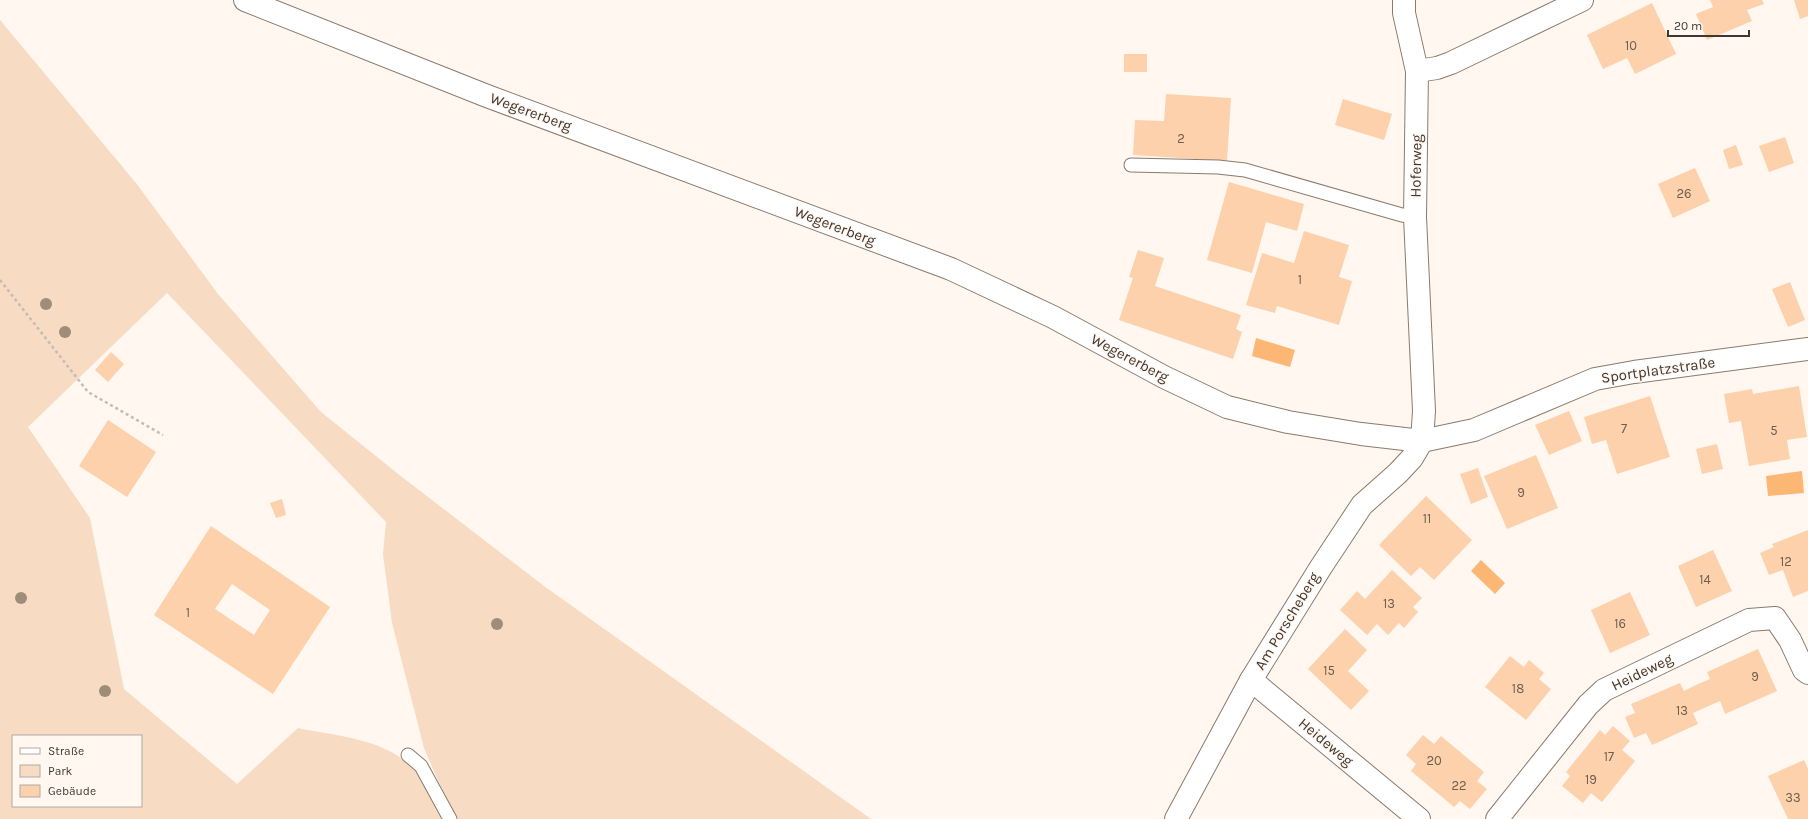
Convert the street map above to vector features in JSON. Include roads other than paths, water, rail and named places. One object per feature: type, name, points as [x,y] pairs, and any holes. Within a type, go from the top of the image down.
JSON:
[{"type":"street","name":"Wegererberg","points":[[246,0],[487,96],[952,270],[1053,317],[1164,377],[1227,407],[1288,422],[1361,434],[1422,441]]},
{"type":"street","name":"Hoferweg","points":[[1404,0],[1404,13],[1417,71],[1415,218],[1424,412],[1422,441]]},
{"type":"street","points":[[1417,71],[1437,68],[1451,63],[1582,0]]},
{"type":"street","name":"Sportplatzstraße","points":[[1422,441],[1474,430],[1595,379],[1634,372],[1808,350]]},
{"type":"street","name":"Am Porscheberg","points":[[1176,819],[1251,680],[1321,567],[1362,505],[1398,473],[1412,458],[1422,441]]},
{"type":"street","name":"Heideweg","points":[[1497,819],[1588,705],[1604,690],[1749,620],[1775,618],[1790,640],[1804,670],[1808,673]]},
{"type":"street","name":"Heideweg","points":[[1251,680],[1419,819]]},
{"type":"lane","points":[[1131,165],[1218,167],[1245,170],[1415,218]]},
{"type":"lane","points":[[408,755],[421,766],[450,819]]}]
